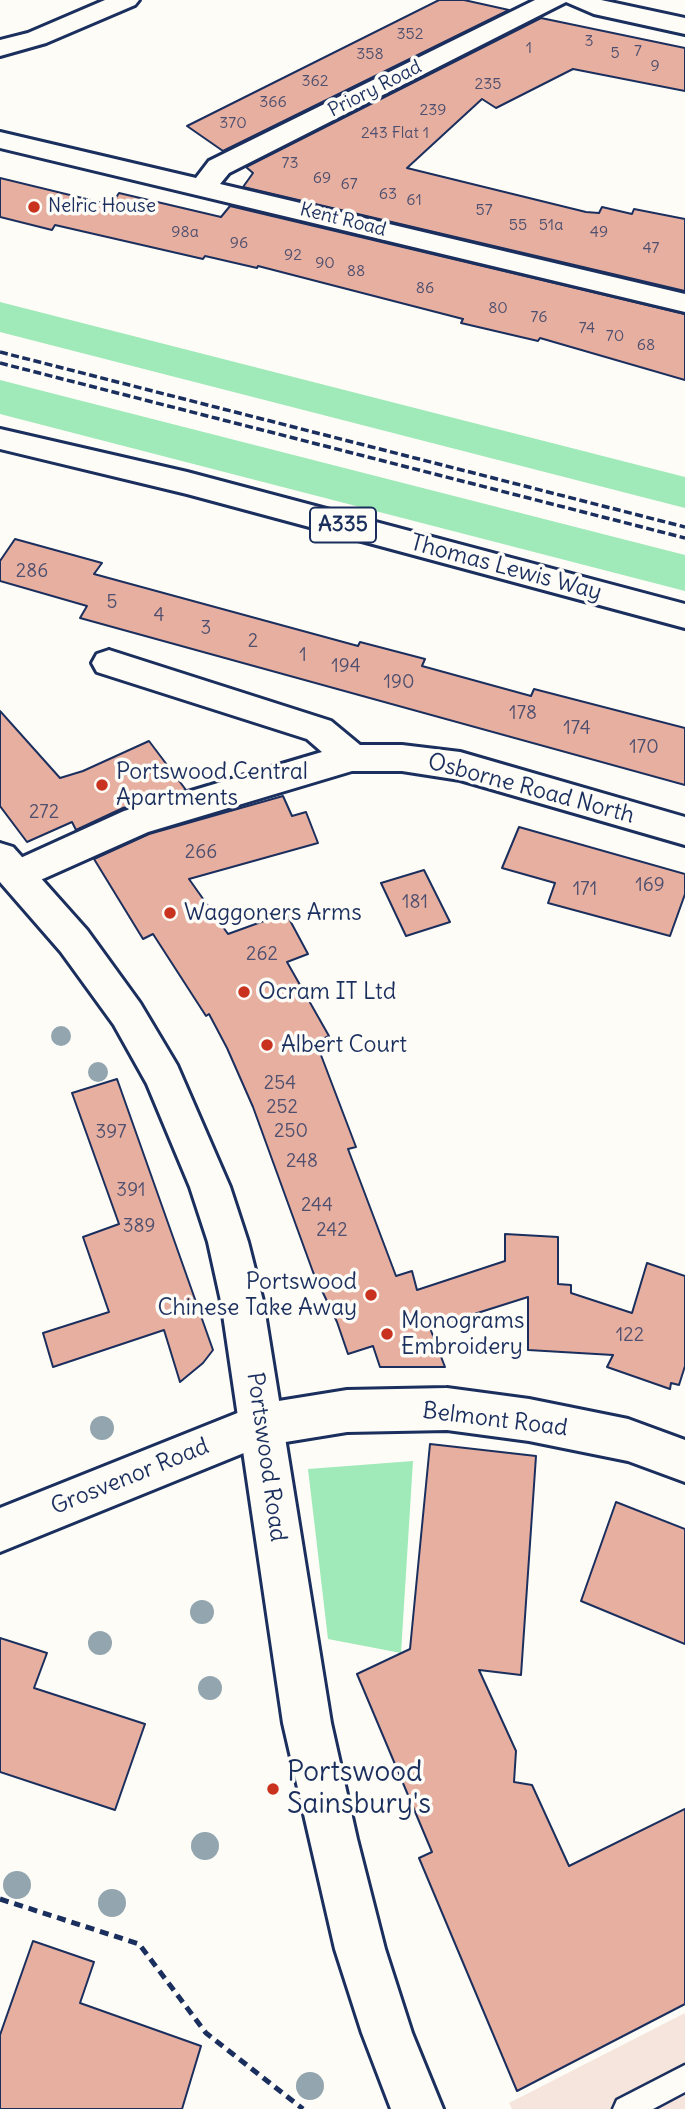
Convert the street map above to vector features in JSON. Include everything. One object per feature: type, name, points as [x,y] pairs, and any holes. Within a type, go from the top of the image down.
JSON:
[{"type":"street","points":[[0,48],[37,38],[126,0]]},
{"type":"street","name":"Priory Road","points":[[203,187],[209,176],[219,167],[555,0]]},
{"type":"street","points":[[578,0],[603,9],[685,26]]},
{"type":"street","name":"Kent Road","points":[[0,140],[685,303]]},
{"type":"street","name":"Thomas Lewis Way","points":[[0,439],[187,484],[685,616]]},
{"type":"street","points":[[125,676],[319,730],[352,758]]},
{"type":"street","name":"Osborne Road North","points":[[9,866],[137,821],[352,758],[402,758],[460,766],[685,831]]},
{"type":"street","name":"Portswood Road","points":[[9,866],[74,941],[127,1014],[163,1077],[193,1143],[228,1242],[242,1301],[305,1711],[333,1839],[364,1961],[387,2033],[417,2109]]},
{"type":"street","name":"Belmont Road","points":[[260,1425],[347,1411],[447,1409],[529,1420],[628,1440],[685,1461]]},
{"type":"street","name":"Grosvenor Road","points":[[0,1530],[260,1425]]},
{"type":"lane","points":[[626,2109],[685,2078]]},
{"type":"path","points":[[0,1899],[139,1944],[206,2033],[303,2109]]},
{"type":"shaded area","points":[[685,2013],[685,2109],[512,2109],[509,2103]]},
{"type":"green space","points":[[0,302],[685,477],[685,508],[0,332]]},
{"type":"green space","points":[[0,380],[685,555],[685,591],[0,414]]},
{"type":"green space","points":[[413,1461],[401,1653],[328,1639],[308,1469]]},
{"type":"building","points":[[439,0],[464,0],[509,10],[223,151],[187,126]]},
{"type":"building","points":[[541,18],[685,48],[685,91],[573,69],[496,108],[482,99],[407,168],[586,212],[599,213],[602,207],[632,214],[634,209],[685,219],[685,291],[243,187],[253,173],[246,167]]},
{"type":"building","points":[[0,178],[111,205],[119,193],[221,217],[230,206],[685,314],[685,380],[540,338],[538,341],[461,323],[463,319],[258,266],[257,268],[205,256],[203,259],[55,225],[52,230],[0,217]]},
{"type":"building","points":[[15,539],[102,563],[94,574],[358,646],[360,642],[425,659],[422,666],[531,696],[534,689],[685,728],[685,785],[80,618],[87,606],[0,581],[0,561]]},
{"type":"building","points":[[0,711],[60,778],[83,771],[149,741],[186,790],[123,808],[76,830],[72,822],[27,842],[0,806]]},
{"type":"building","points":[[283,796],[292,816],[306,812],[318,843],[189,879],[228,934],[286,913],[308,954],[287,962],[329,1036],[316,1042],[356,1147],[348,1149],[396,1276],[412,1271],[417,1290],[505,1261],[505,1234],[558,1237],[558,1284],[571,1285],[571,1293],[632,1313],[647,1263],[685,1276],[685,1366],[679,1385],[671,1383],[670,1389],[607,1367],[613,1355],[528,1350],[528,1297],[430,1328],[445,1367],[380,1367],[373,1346],[348,1354],[337,1322],[313,1272],[253,1107],[227,1048],[209,1014],[206,1016],[153,934],[143,939],[94,859],[149,834]]},
{"type":"building","points":[[519,827],[685,874],[685,894],[670,936],[548,903],[555,883],[502,868]]},
{"type":"building","points":[[424,870],[450,922],[406,936],[381,883]]},
{"type":"building","points":[[117,1079],[213,1350],[203,1363],[180,1382],[164,1330],[53,1367],[43,1333],[109,1312],[83,1237],[119,1224],[72,1093]]},
{"type":"building","points":[[430,1444],[536,1456],[521,1675],[479,1670],[516,1751],[514,1782],[532,1785],[569,1866],[685,1809],[685,2004],[517,2091],[419,1858],[432,1852],[357,1674],[410,1649]]},
{"type":"building","points":[[616,1502],[685,1529],[685,1644],[581,1601]]},
{"type":"building","points":[[0,1638],[47,1653],[34,1688],[145,1724],[115,1810],[0,1772]]},
{"type":"building","points":[[33,1941],[94,1962],[80,2003],[201,2046],[182,2109],[0,2109],[0,2035]]},
{"type":"railway","points":[[0,352],[685,527]]},
{"type":"railway","points":[[0,363],[685,538]]},
{"type":"place","name":"Nelric House","points":[[34,207]]},
{"type":"place","name":"Portswood Central Apartments","points":[[102,785]]},
{"type":"place","name":"Waggoners Arms","points":[[170,913]]},
{"type":"place","name":"Ocram IT Ltd","points":[[244,992]]},
{"type":"place","name":"Albert Court","points":[[267,1045]]},
{"type":"place","name":"Portswood Chinese Take Away","points":[[371,1295]]},
{"type":"place","name":"Monograms Embroidery","points":[[387,1334]]},
{"type":"place","name":"Portswood Sainsbury's","points":[[273,1789]]}]
